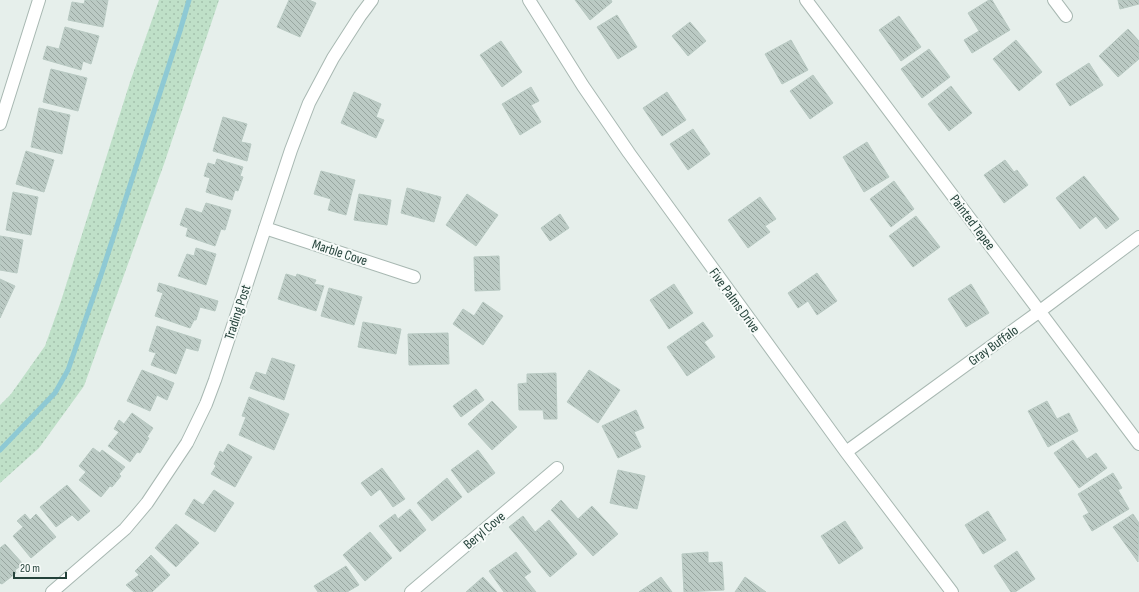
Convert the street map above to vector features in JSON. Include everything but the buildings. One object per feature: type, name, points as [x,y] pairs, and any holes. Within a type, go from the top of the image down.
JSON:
[{"type":"street","points":[[0,124],[40,0]]},
{"type":"street","name":"Trading Post","points":[[52,592],[125,529],[147,503],[186,443],[206,404],[215,380],[291,150],[309,103],[333,58],[372,0]]},
{"type":"street","name":"Five Palms Drive","points":[[529,0],[583,86],[629,153],[846,452],[952,592]]},
{"type":"street","name":"Painted Tepee","points":[[806,0],[1139,444]]},
{"type":"street","points":[[1054,0],[1066,16]]},
{"type":"street","name":"Marble Cove","points":[[265,228],[414,277]]},
{"type":"street","name":"Gray Buffalo","points":[[846,452],[1040,311],[1139,236]]},
{"type":"street","name":"Beryl Cove","points":[[411,592],[558,468]]},
{"type":"green space","points":[[159,0],[219,0],[164,164],[84,386],[39,448],[0,483],[0,405],[11,394],[45,346],[61,301],[130,82]]},
{"type":"waterway","points":[[0,450],[55,393],[68,370],[102,272],[189,0]]}]
